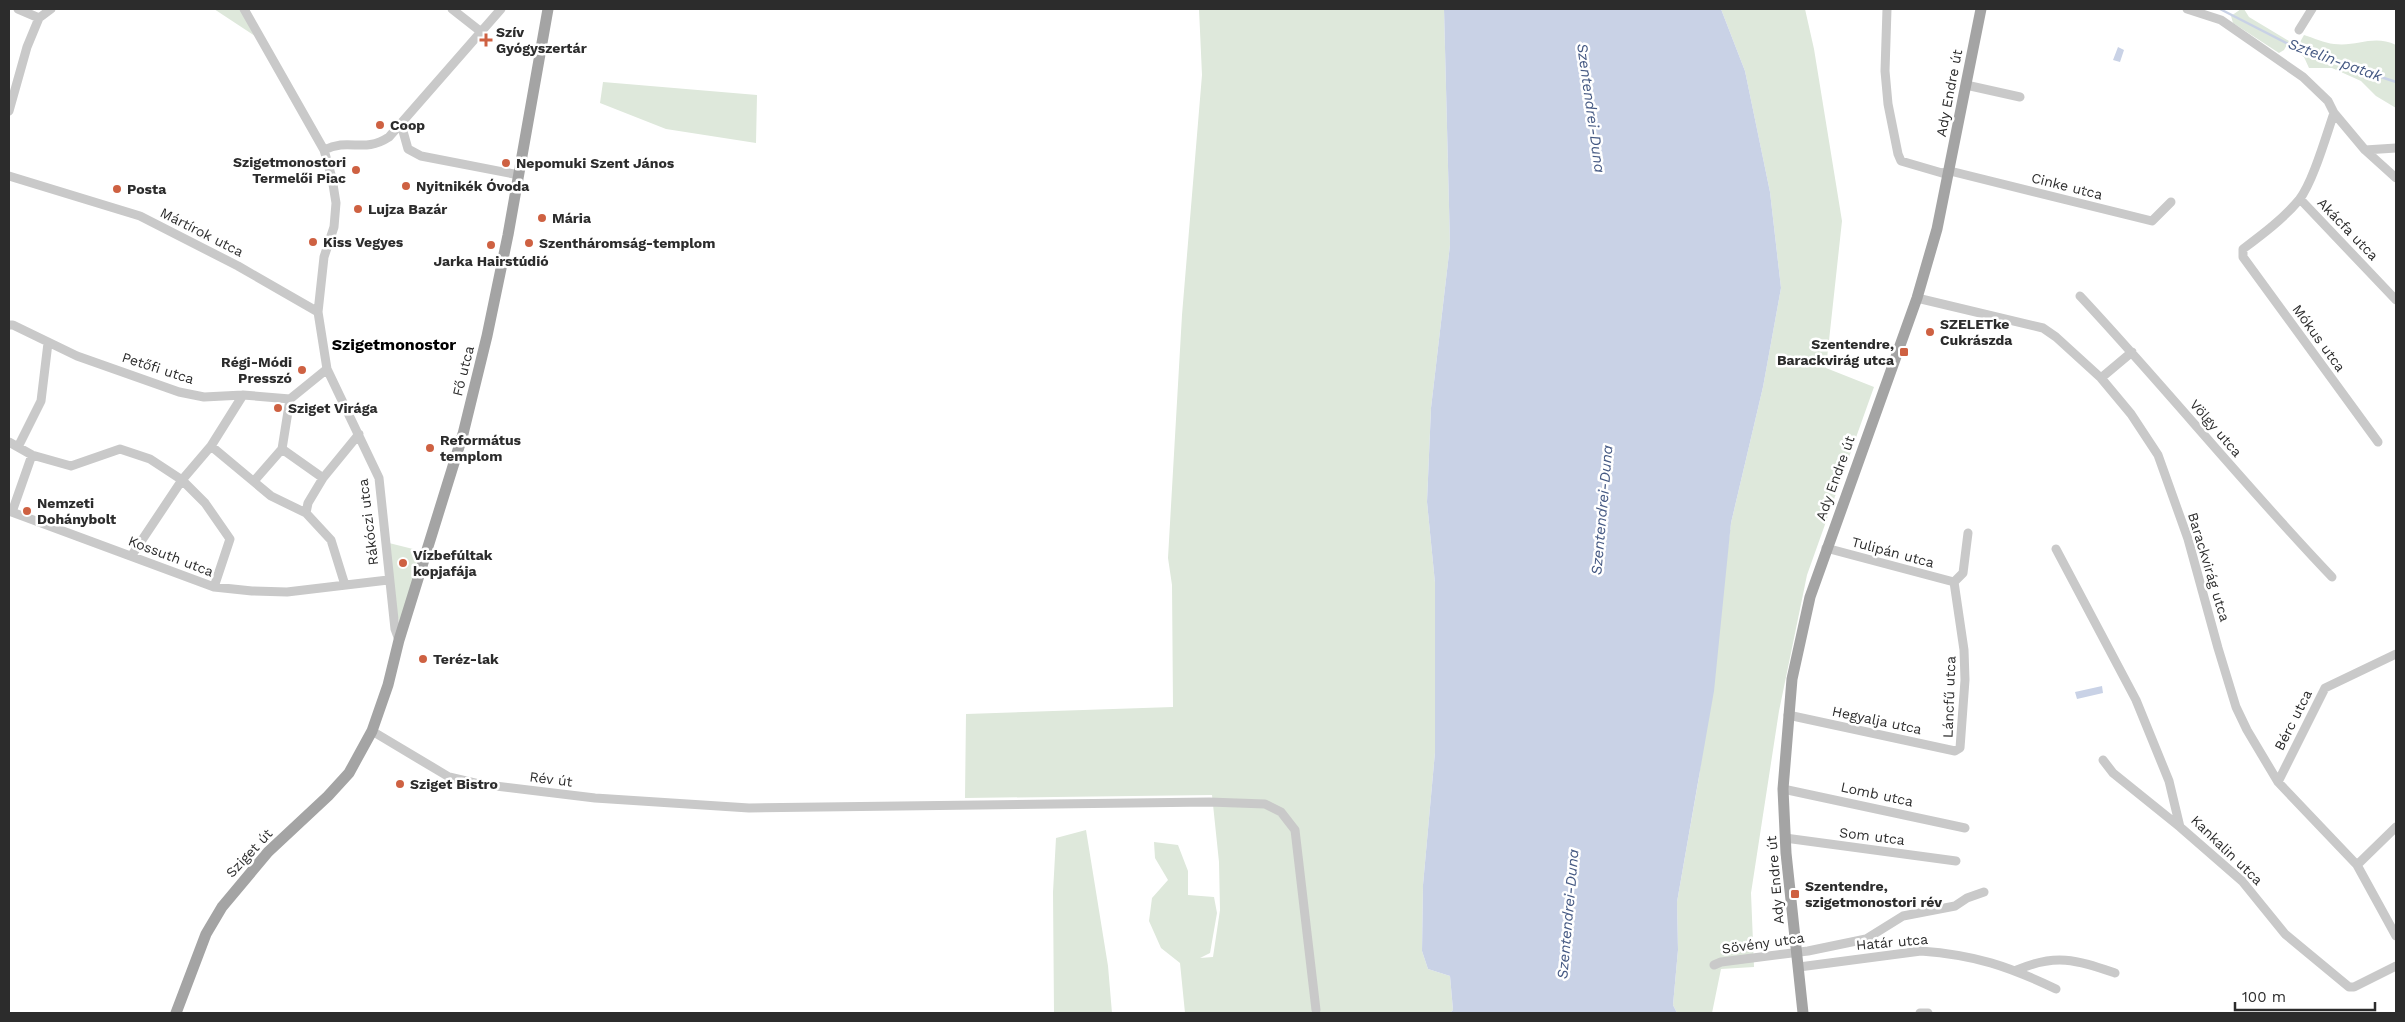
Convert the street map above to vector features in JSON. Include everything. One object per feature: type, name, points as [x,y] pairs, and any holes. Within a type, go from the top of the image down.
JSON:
[{"type":"main road","name":"Fő utca","points":[[372,731],[388,685],[463,434],[487,336],[519,175],[548,9]]},
{"type":"main road","name":"Ady Endre út","points":[[1803,1013],[1785,838],[1783,789],[1788,715],[1800,638],[1810,597],[1826,548],[1917,298],[1937,229],[1981,9]]},
{"type":"main road","name":"Sziget út","points":[[176,1013],[206,934],[222,907],[268,852],[328,796],[349,772],[372,731]]},
{"type":"street","points":[[18,9],[39,18]]},
{"type":"street","points":[[9,111],[27,47],[39,18],[51,9]]},
{"type":"street","name":"Rákóczi utca","points":[[244,9],[324,150],[336,203],[334,227],[324,257],[318,312],[328,369],[379,478],[394,629],[400,640]]},
{"type":"street","points":[[452,9],[480,31]]},
{"type":"street","points":[[324,150],[332,146],[350,144],[370,146],[379,144],[390,137],[501,9]]},
{"type":"street","points":[[1887,9],[1886,71],[1888,104],[1898,154],[1902,162],[1942,173],[1950,171]]},
{"type":"street","points":[[2187,9],[2221,20],[2303,77],[2328,101],[2334,114],[2365,150],[2396,178]]},
{"type":"street","points":[[2298,30],[2312,9]]},
{"type":"street","points":[[1966,84],[2020,97]]},
{"type":"street","points":[[2300,199],[2334,114]]},
{"type":"street","points":[[401,124],[408,149],[421,156],[519,175]]},
{"type":"street","points":[[2365,150],[2396,148]]},
{"type":"street","name":"Cinke utca","points":[[1950,171],[2152,221],[2171,202]]},
{"type":"street","name":"Mártírok utca","points":[[9,176],[140,216],[238,266],[318,312]]},
{"type":"street","name":"Mókus utca","points":[[2300,199],[2273,226],[2243,249],[2243,256],[2378,442]]},
{"type":"street","name":"Akácfa utca","points":[[2300,199],[2396,300]]},
{"type":"street","name":"Völgy utca","points":[[2080,296],[2132,352],[2289,532],[2332,577]]},
{"type":"street","name":"Barackvirág utca","points":[[1917,298],[2043,328],[2056,337],[2101,378],[2131,414],[2158,455],[2188,539],[2236,707],[2246,730],[2278,782],[2357,865],[2396,936]]},
{"type":"street","name":"Petőfi utca","points":[[9,325],[13,325],[48,343],[179,392],[204,397],[243,395],[290,399]]},
{"type":"street","points":[[18,446],[41,401],[48,343]]},
{"type":"street","points":[[2101,378],[2132,352]]},
{"type":"street","points":[[254,482],[282,450],[290,399],[328,369]]},
{"type":"street","points":[[132,555],[182,480],[211,446],[243,395]]},
{"type":"street","points":[[306,513],[308,503],[324,478],[358,434]]},
{"type":"street","points":[[9,442],[32,455],[71,466],[120,449],[150,459],[182,480],[205,503],[230,539],[214,587]]},
{"type":"street","points":[[211,446],[271,496],[306,513],[331,540],[344,585]]},
{"type":"street","points":[[282,450],[324,478]]},
{"type":"street","points":[[10,512],[32,455]]},
{"type":"street","name":"Kossuth utca","points":[[10,512],[132,555],[214,587],[287,592],[388,580]]},
{"type":"street","points":[[1954,582],[1963,573],[1968,533]]},
{"type":"street","name":"Tulipán utca","points":[[1826,548],[1954,582]]},
{"type":"street","name":"Kankalin utca","points":[[2056,548],[2136,700],[2169,781],[2180,827],[2242,881],[2285,934],[2349,987],[2354,987],[2396,966]]},
{"type":"street","name":"Láncfű utca","points":[[1954,582],[1964,650],[1965,680],[1960,748]]},
{"type":"street","name":"Bérc utca","points":[[2278,782],[2325,688],[2396,654]]},
{"type":"street","name":"Hegyalja utca","points":[[1788,715],[1955,751],[1960,748]]},
{"type":"street","name":"Rév út","points":[[372,731],[449,778],[479,784],[595,798],[740,808],[1209,802],[1265,804],[1281,812],[1295,830],[1316,1010]]},
{"type":"street","points":[[2103,760],[2113,773],[2180,827]]},
{"type":"street","name":"Lomb utca","points":[[1783,789],[1965,828]]},
{"type":"street","points":[[2357,865],[2396,827]]},
{"type":"street","name":"Som utca","points":[[1785,838],[1956,861]]},
{"type":"street","name":"Sövény utca","points":[[1714,965],[1720,962],[1752,957],[1797,953],[1866,939],[1903,916],[1955,906],[1967,898],[1984,892]]},
{"type":"street","name":"Határ utca","points":[[1799,967],[1921,951],[1975,958],[2017,970],[2056,989]]},
{"type":"street","points":[[2017,970],[2033,963],[2055,959],[2078,962],[2115,973]]},
{"type":"street","points":[[1920,1013],[1928,1013]]},
{"type":"shaded area","points":[[214,9],[241,9],[255,36]]},
{"type":"shaded area","points":[[1199,9],[1444,9],[1450,245],[1431,408],[1427,502],[1435,583],[1435,752],[1423,885],[1422,951],[1428,969],[1450,976],[1453,1010],[1450,1013],[1185,1013],[1180,963],[1161,948],[1149,921],[1152,898],[1168,880],[1155,858],[1154,842],[1178,845],[1188,871],[1188,895],[1214,897],[1217,913],[1210,953],[1200,958],[1213,957],[1220,910],[1219,862],[1212,795],[965,798],[966,714],[1173,707],[1172,585],[1168,558],[1182,315],[1202,75]]},
{"type":"shaded area","points":[[1721,9],[1805,9],[1814,49],[1842,221],[1826,368],[1874,387],[1807,575],[1779,711],[1751,893],[1754,967],[1721,969],[1712,1013],[1677,1013],[1673,1005],[1678,950],[1677,902],[1699,777],[1731,523],[1763,387],[1781,288],[1770,192],[1745,71]]},
{"type":"shaded area","points":[[2244,9],[2249,17],[2289,41],[2284,50],[2279,53],[2233,23],[2231,16]]},
{"type":"shaded area","points":[[2304,35],[2334,44],[2380,41],[2396,45],[2396,108],[2376,96],[2361,81],[2332,68],[2309,68],[2304,57],[2295,51]]},
{"type":"shaded area","points":[[603,82],[757,95],[756,143],[666,129],[600,103]]},
{"type":"shaded area","points":[[389,543],[421,551],[400,625],[396,610]]},
{"type":"shaded area","points":[[1086,830],[1108,966],[1112,1013],[1054,1013],[1053,892],[1056,838]]},
{"type":"water","name":"Szentendrei-Duna","points":[[1444,9],[1721,9],[1745,71],[1770,192],[1781,288],[1763,387],[1731,523],[1714,691],[1677,902],[1678,950],[1673,1005],[1677,1013],[1450,1013],[1453,1010],[1450,976],[1428,969],[1422,951],[1423,885],[1435,752],[1435,583],[1427,502],[1431,408],[1450,245]]},
{"type":"water","points":[[2118,47],[2124,50],[2120,62],[2113,60]]},
{"type":"water","points":[[2102,686],[2103,693],[2077,699],[2075,692]]},
{"type":"waterway","name":"Sztelin-patak","points":[[2220,9],[2300,50],[2396,82]]},
{"type":"place","name":"Szív Gyógyszertár","points":[[486,40]]},
{"type":"place","name":"Coop","points":[[380,125]]},
{"type":"place","name":"Nepomuki Szent János","points":[[506,163]]},
{"type":"place","name":"Szigetmonostori Termelői Piac","points":[[356,170]]},
{"type":"place","name":"Nyitnikék Óvoda","points":[[406,186]]},
{"type":"place","name":"Posta","points":[[117,189]]},
{"type":"place","name":"Lujza Bazár","points":[[358,209]]},
{"type":"place","name":"Mária","points":[[542,218]]},
{"type":"place","name":"Kiss Vegyes","points":[[313,242]]},
{"type":"place","name":"Szentháromság-templom","points":[[529,243]]},
{"type":"place","name":"Jarka Hairstúdió","points":[[491,245]]},
{"type":"place","name":"SZELETke Cukrászda","points":[[1930,332]]},
{"type":"place","name":"Szentendre, Barackvirág utca","points":[[1904,352]]},
{"type":"place","name":"Régi-Módi Presszó","points":[[302,370]]},
{"type":"place","name":"Sziget Virága","points":[[278,408]]},
{"type":"place","name":"Református templom","points":[[430,448]]},
{"type":"place","name":"Nemzeti Dohánybolt","points":[[27,511]]},
{"type":"place","name":"Vízbefúltak kopjafája","points":[[403,563]]},
{"type":"place","name":"Teréz-lak","points":[[423,659]]},
{"type":"place","name":"Sziget Bistro","points":[[400,784]]},
{"type":"place","name":"Szentendre, szigetmonostori rév","points":[[1795,894]]},
{"type":"district","name":"Szigetmonostor","points":[[394,344]]}]
